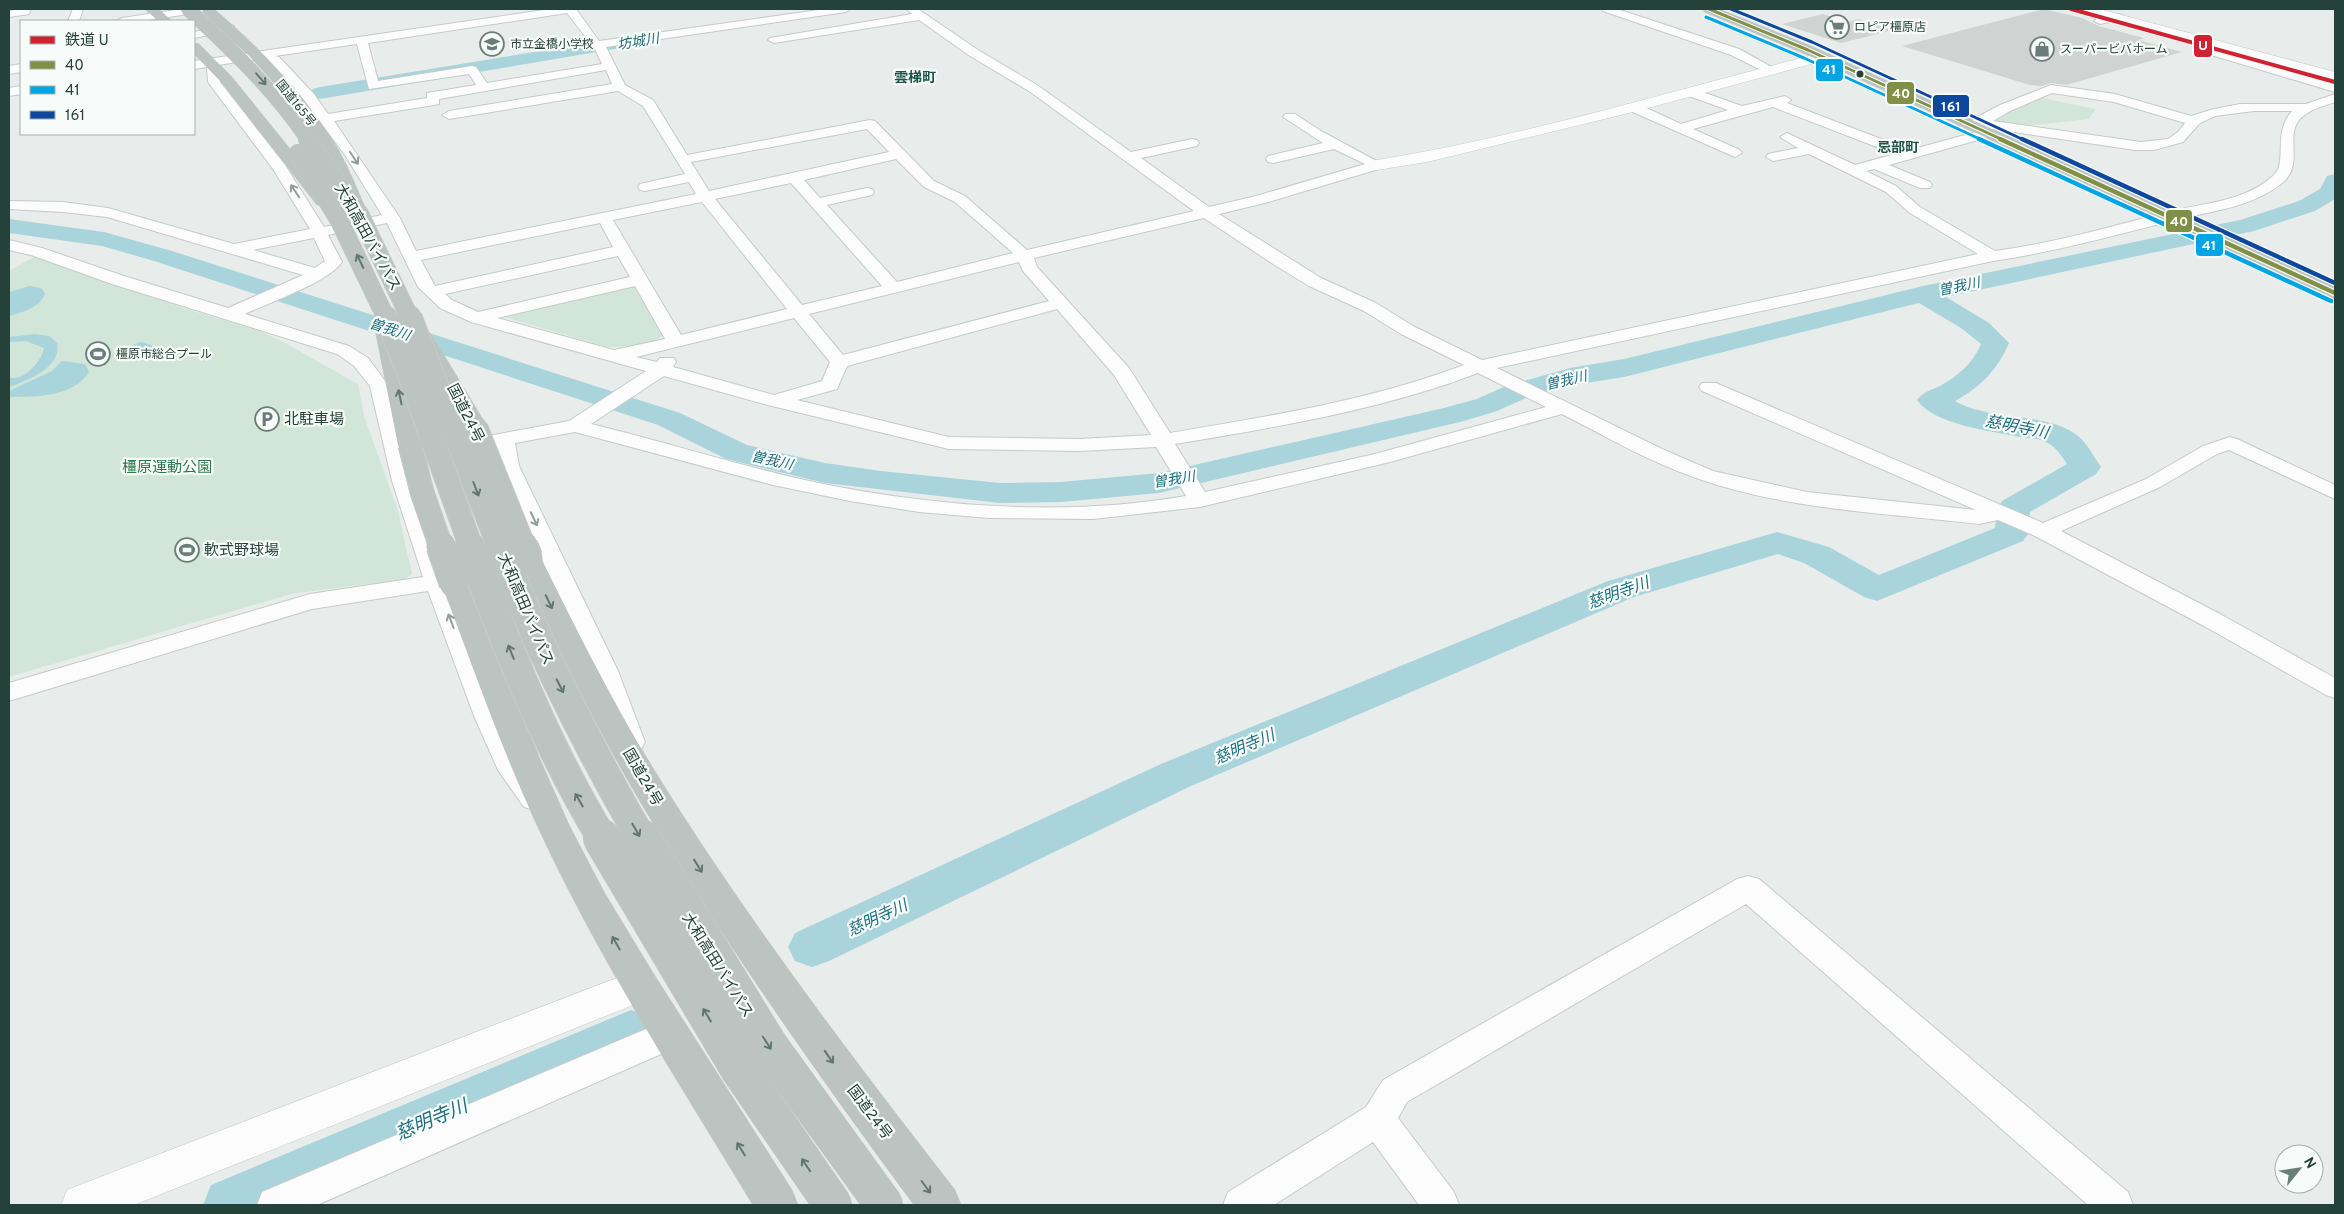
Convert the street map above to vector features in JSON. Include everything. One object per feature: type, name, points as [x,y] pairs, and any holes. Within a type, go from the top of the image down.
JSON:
[{"type":"highway","name":"大和高田バイパス","points":[[188,9],[250,67],[291,115],[360,216],[394,308],[511,577],[553,672],[606,778],[677,899],[768,1046],[884,1205]]},
{"type":"highway","name":"国道165号","points":[[207,9],[230,28],[258,56],[322,126],[360,216]]},
{"type":"highway","points":[[1709,9],[1821,56],[1979,127],[2335,293]]},
{"type":"highway","points":[[162,14],[183,20]]},
{"type":"highway","name":"大和高田バイパス","points":[[195,30],[235,70],[275,119],[394,308],[407,368],[485,587],[524,682],[573,790],[740,1070],[833,1205]]},
{"type":"highway","points":[[195,49],[226,79],[274,142],[338,220]]},
{"type":"highway","points":[[394,308],[422,492],[445,583],[553,825],[592,902],[640,985],[672,1033],[777,1205]]},
{"type":"highway","name":"国道24号","points":[[394,308],[476,428],[528,558],[587,679],[651,793],[737,927],[851,1088],[940,1205]]},
{"type":"street","points":[[9,14],[25,12],[26,9]]},
{"type":"street","points":[[128,20],[202,9]]},
{"type":"street","points":[[195,65],[211,65],[362,40],[467,20],[514,13],[570,9],[598,46],[620,86],[648,103],[681,160],[705,196],[797,312],[840,362]]},
{"type":"street","points":[[598,46],[846,9]]},
{"type":"street","points":[[1607,9],[1728,50],[1771,70]]},
{"type":"street","points":[[769,20],[779,29],[913,11],[974,53],[1033,88],[1206,212],[1315,282],[1370,307],[1408,330],[1655,454],[1706,475],[1807,498],[1979,517],[1999,513]]},
{"type":"street","points":[[774,40],[913,11]]},
{"type":"street","points":[[2080,11],[2118,17],[2335,76]]},
{"type":"street","points":[[2080,11],[2100,21],[2335,88]]},
{"type":"street","points":[[2100,21],[2118,17]]},
{"type":"street","points":[[195,35],[230,28]]},
{"type":"street","points":[[362,40],[372,84],[472,70],[484,87]]},
{"type":"street","points":[[613,355],[676,342],[1260,200],[1377,165],[1427,157],[1633,107],[1821,56]]},
{"type":"street","points":[[211,65],[214,82],[294,190],[321,232],[334,262],[315,275],[234,313]]},
{"type":"street","points":[[322,126],[434,101],[432,96],[609,66]]},
{"type":"street","points":[[449,116],[620,86]]},
{"type":"street","points":[[1854,170],[1877,165],[1979,127],[2005,108],[2051,89],[2115,98],[2192,122]]},
{"type":"street","points":[[1690,92],[1763,116]]},
{"type":"street","points":[[322,126],[351,154],[392,218],[426,287],[446,304],[477,318],[613,355],[657,372],[949,443],[1166,445],[1330,410],[1487,370],[1993,256],[2027,251],[2170,216],[2230,204],[2278,179],[2285,173],[2289,126],[2296,114],[2335,98]]},
{"type":"street","points":[[1682,128],[1780,102],[1907,154]]},
{"type":"street","points":[[1633,107],[1736,153]]},
{"type":"street","points":[[1979,127],[2146,146],[2163,145],[2180,138],[2192,122],[2210,114],[2251,108],[2308,108]]},
{"type":"street","points":[[1290,117],[1377,165]]},
{"type":"street","points":[[681,160],[870,124],[929,184],[960,199],[1024,256],[1029,268],[1122,372],[1200,501]]},
{"type":"street","points":[[1785,128],[1811,149],[1896,192],[1915,210],[1993,256]]},
{"type":"street","points":[[1128,157],[1192,143]]},
{"type":"street","points":[[1272,160],[1336,144]]},
{"type":"street","points":[[1773,158],[1811,149]]},
{"type":"street","points":[[411,258],[705,196],[748,182],[794,178],[898,154]]},
{"type":"street","points":[[1877,165],[1925,185]]},
{"type":"street","points":[[645,187],[693,177]]},
{"type":"street","points":[[794,178],[893,288]]},
{"type":"street","points":[[816,203],[867,192]]},
{"type":"street","points":[[9,205],[63,207],[108,213],[236,249],[315,275]]},
{"type":"street","points":[[604,217],[676,342]]},
{"type":"street","points":[[236,249],[392,218]]},
{"type":"street","points":[[9,245],[36,251],[234,313],[334,347],[362,362],[379,385],[396,451],[445,583],[310,602],[9,692]]},
{"type":"street","points":[[431,292],[623,250]]},
{"type":"street","points":[[477,318],[641,280]]},
{"type":"street","points":[[840,362],[1061,303]]},
{"type":"street","points":[[396,451],[504,441],[577,424],[665,366],[676,342]]},
{"type":"street","points":[[775,401],[830,384],[840,362]]},
{"type":"street","points":[[1709,387],[2043,531],[2212,620],[2335,689]]},
{"type":"street","points":[[577,424],[777,481],[851,496],[939,507],[1035,514],[1130,510],[1200,501],[1414,451],[1563,408]]},
{"type":"street","points":[[504,441],[509,466],[605,672],[651,793]]},
{"type":"street","points":[[2043,531],[2153,483],[2210,450],[2230,443],[2335,493]]},
{"type":"street","points":[[1241,1205],[1378,1119],[1395,1091],[1748,888],[2115,1205]]},
{"type":"street","points":[[82,1205],[640,985]]},
{"type":"street","points":[[275,1205],[672,1033]]},
{"type":"street","points":[[1378,1119],[1441,1205]]},
{"type":"green space","points":[[2027,95],[2096,109],[2089,119],[2026,126],[2012,123],[2006,125],[1982,118]]},
{"type":"green space","name":"橿原運動公園","points":[[36,256],[183,308],[258,330],[358,384],[364,416],[398,511],[412,574],[405,579],[291,594],[9,677],[9,271]]},
{"type":"green space","points":[[626,285],[636,287],[664,334],[658,340],[637,346],[607,347],[498,315]]},
{"type":"water","points":[[30,286],[43,290],[45,294],[42,299],[30,309],[9,316],[9,292]]},
{"type":"water","points":[[35,334],[49,336],[57,343],[57,352],[54,359],[49,366],[34,377],[9,387],[9,377],[20,377],[31,370],[40,359],[44,348],[26,341],[9,342],[9,337]]},
{"type":"water","points":[[140,342],[151,345],[154,349],[151,355],[137,357],[128,347]]},
{"type":"water","points":[[62,361],[85,364],[89,372],[82,380],[64,391],[41,396],[9,397],[9,391],[52,371]]},
{"type":"building","name":"スーパービバホーム","points":[[2044,9],[2082,18],[2099,26],[2144,38],[2138,40],[2182,52],[2066,85],[2051,83],[2042,86],[2030,85],[1902,46]]},
{"type":"building","name":"ロピア橿原店","points":[[1823,14],[1847,22],[1858,19],[1893,30],[1841,43],[1782,24]]},
{"type":"waterway","name":"坊城川","points":[[320,93],[644,39]]},
{"type":"waterway","name":"曽我川","points":[[1923,294],[2074,264],[2246,226],[2307,206],[2329,193],[2335,181]]},
{"type":"waterway","name":"曽我川","points":[[9,226],[104,239],[163,256],[521,373],[669,419],[737,452],[825,473],[881,481],[1000,493],[1061,492],[1159,483],[1330,445],[1453,415],[1487,405],[1516,392],[1570,377],[1624,368],[1923,294]]},
{"type":"waterway","name":"慈明寺川","points":[[812,947],[1176,775],[1621,589],[1777,543],[1816,555],[1877,589],[2011,534],[2014,508],[2085,467],[2069,444],[2055,434],[1985,421],[1951,411],[1932,400],[1952,391],[1970,379],[1985,362],[1995,343],[1979,328],[1923,294]]},
{"type":"waterway","name":"慈明寺川","points":[[231,1205],[631,1033]]},
{"type":"rail line","name":"U","points":[[2071,9],[2335,82]]},
{"type":"transit line","name":"40","points":[[1709,9],[1808,50],[2335,293]]},
{"type":"transit line","name":"161","points":[[1731,9],[1812,42],[2335,283]]},
{"type":"transit line","name":"41","points":[[1706,17],[1804,58],[2331,301]]},
{"type":"place","name":"ロピア橿原店","points":[[1837,27]]},
{"type":"place","name":"市立金橋小学校","points":[[492,44]]},
{"type":"place","name":"スーパービバホーム","points":[[2042,49]]},
{"type":"place","name":"橿原市総合プール","points":[[98,354]]},
{"type":"place","name":"北駐車場","points":[[267,419]]},
{"type":"place","name":"軟式野球場","points":[[187,550]]},
{"type":"district","name":"雲梯町","points":[[915,77]]},
{"type":"district","name":"忌部町","points":[[1898,147]]}]
